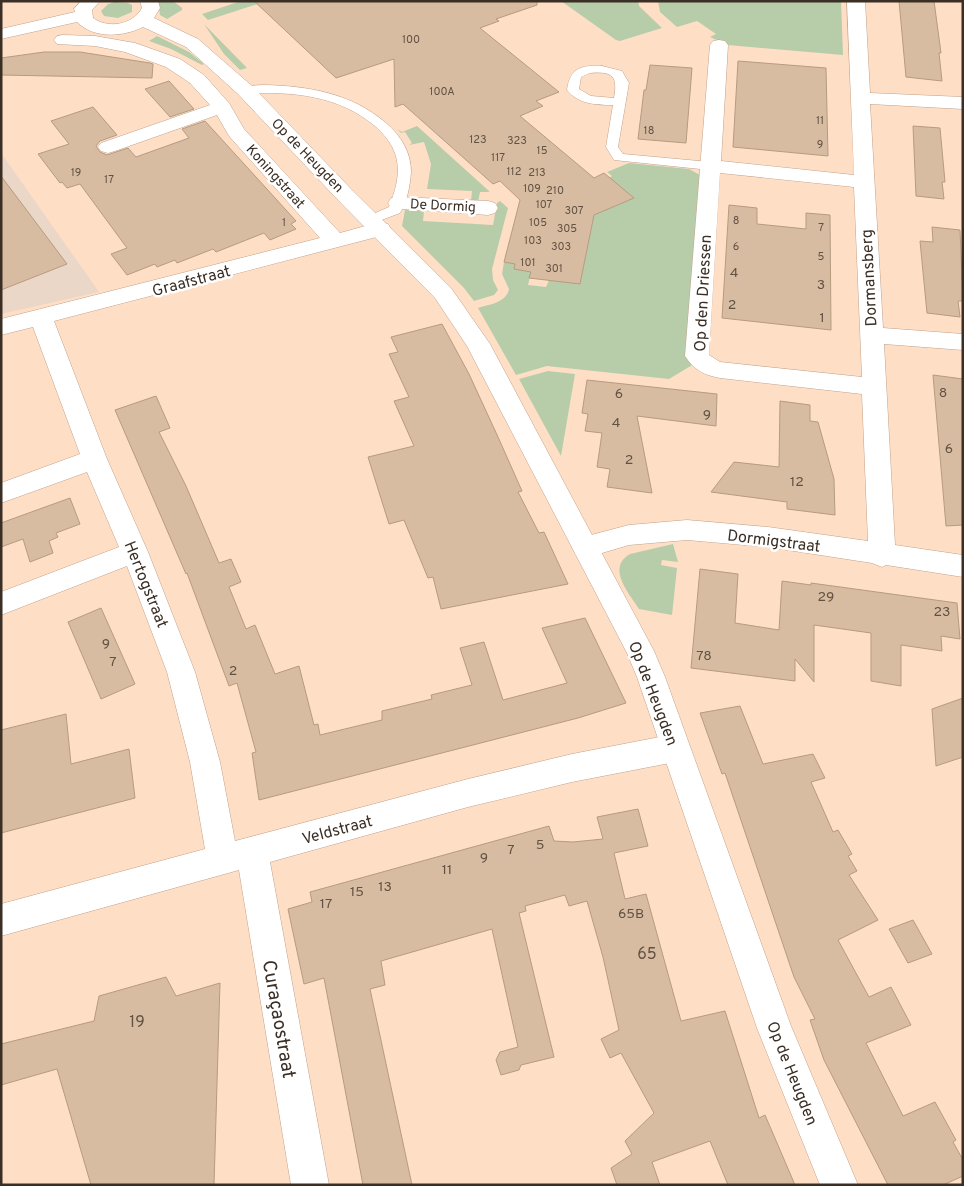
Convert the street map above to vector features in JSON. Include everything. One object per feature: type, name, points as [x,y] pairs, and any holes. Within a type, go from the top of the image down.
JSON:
[{"type":"street","points":[[1,34],[87,9],[91,25],[103,28],[124,27],[143,20],[151,8],[149,1]]},
{"type":"street","name":"Dormansberg","points":[[856,1],[882,556]]},
{"type":"street","name":"Op de Heugden","points":[[143,20],[192,43],[245,90],[443,293],[482,352],[640,651],[651,677],[674,748],[774,1028],[839,1185]]},
{"type":"street","name":"Koningstraat","points":[[63,40],[95,41],[129,47],[173,63],[197,79],[222,107],[236,132],[336,241]]},
{"type":"street","name":"Op den Driessen","points":[[719,45],[697,356],[701,363],[710,368],[720,370],[875,387]]},
{"type":"street","points":[[860,98],[963,103]]},
{"type":"street","points":[[108,147],[222,107]]},
{"type":"street","points":[[710,166],[864,182]]},
{"type":"street","name":"De Dormig","points":[[398,203],[488,208]]},
{"type":"street","name":"Graafstraat","points":[[1,327],[336,241],[375,225]]},
{"type":"street","name":"Hertogstraat","points":[[41,317],[94,459],[135,552],[181,672],[205,762],[238,856]]},
{"type":"street","points":[[871,335],[963,342]]},
{"type":"street","points":[[1,493],[94,459]]},
{"type":"street","name":"Dormigstraat","points":[[585,547],[629,536],[687,530],[768,537],[882,556],[963,566]]},
{"type":"street","points":[[1,604],[135,552]]},
{"type":"street","name":"Veldstraat","points":[[1,920],[553,772],[674,748]]},
{"type":"street","name":"Curaçaostraat","points":[[238,856],[310,1185]]},
{"type":"lane","points":[[245,90],[267,88],[306,91],[336,99],[365,111],[394,138],[400,148],[404,163],[404,177],[395,210],[375,225]]},
{"type":"lane","points":[[619,102],[612,148],[619,156],[710,166]]},
{"type":"shaded area","points":[[1,153],[99,292],[1,314]]},
{"type":"green space","points":[[158,1],[173,1],[182,10],[167,19],[160,15]]},
{"type":"green space","points":[[241,1],[267,1],[208,20],[202,14]]},
{"type":"green space","points":[[561,1],[638,1],[639,6],[662,28],[620,41],[616,40]]},
{"type":"green space","points":[[658,1],[841,1],[843,55],[728,45],[710,37],[716,34],[697,21],[677,27],[660,12]]},
{"type":"green space","points":[[115,2],[132,5],[132,12],[118,18],[104,16],[101,11],[108,4]]},
{"type":"green space","points":[[204,24],[247,68],[240,70],[224,54]]},
{"type":"green space","points":[[157,36],[189,52],[204,64],[202,65],[171,49],[149,41]]},
{"type":"green space","points":[[417,126],[489,192],[480,192],[478,202],[471,201],[472,191],[427,189],[431,164],[424,142],[409,145],[412,143],[405,132],[401,133],[397,129],[402,132]]},
{"type":"green space","points":[[629,163],[689,169],[700,175],[694,364],[669,379],[547,366],[516,375],[478,308],[497,302],[507,294],[509,289],[502,274],[504,262],[515,264],[514,269],[531,272],[528,285],[546,287],[549,280],[580,284],[594,215],[633,198],[609,178],[612,176],[607,172]]},
{"type":"green space","points":[[500,201],[508,208],[492,269],[493,280],[498,290],[494,295],[474,301],[464,288],[402,226],[405,210],[424,211],[423,221],[493,225],[497,203]]},
{"type":"green space","points":[[548,371],[575,374],[561,456],[519,379]]},
{"type":"green space","points":[[673,544],[678,562],[662,560],[661,565],[677,568],[672,615],[639,609],[622,581],[620,566],[623,560],[630,554]]},
{"type":"building","points":[[254,1],[537,1],[537,5],[496,19],[499,21],[480,28],[559,92],[536,101],[543,106],[520,116],[594,178],[604,173],[634,198],[594,215],[580,284],[529,278],[531,272],[514,269],[515,264],[504,262],[520,200],[500,181],[493,184],[403,104],[395,107],[394,59],[336,78]]},
{"type":"building","points":[[899,1],[934,1],[941,53],[939,53],[942,81],[906,77]]},
{"type":"building","points":[[44,52],[80,52],[150,63],[153,64],[152,78],[1,75],[1,58]]},
{"type":"building","points":[[738,61],[826,68],[828,156],[733,147]]},
{"type":"building","points":[[650,65],[692,68],[686,143],[638,139],[644,90],[646,90]]},
{"type":"building","points":[[169,81],[194,109],[170,117],[145,89]]},
{"type":"building","points":[[93,107],[117,135],[100,141],[96,146],[100,152],[107,155],[128,148],[136,157],[189,138],[182,129],[205,121],[296,221],[291,224],[296,229],[270,240],[264,233],[216,252],[213,249],[177,263],[175,260],[157,267],[155,264],[127,275],[111,254],[127,248],[80,184],[67,188],[62,182],[60,183],[38,154],[69,144],[51,121]]},
{"type":"building","points":[[913,126],[940,128],[945,182],[942,182],[944,199],[916,196]]},
{"type":"building","points":[[1,176],[67,264],[1,290]]},
{"type":"building","points":[[729,205],[757,208],[757,224],[806,229],[806,213],[830,215],[831,330],[722,318]]},
{"type":"building","points":[[932,227],[960,230],[963,301],[958,301],[960,317],[927,313],[920,241],[933,242]]},
{"type":"building","points":[[442,324],[469,374],[498,437],[522,491],[518,492],[539,533],[544,532],[568,584],[441,609],[433,577],[428,578],[404,520],[389,524],[368,457],[414,446],[394,401],[409,397],[389,354],[398,352],[391,337]]},
{"type":"building","points":[[933,375],[963,379],[963,525],[946,526]]},
{"type":"building","points":[[587,380],[717,394],[716,426],[637,416],[652,493],[607,487],[610,469],[597,467],[602,433],[585,431],[588,414],[582,413]]},
{"type":"building","points":[[156,396],[170,428],[159,432],[186,486],[219,563],[231,559],[241,582],[229,587],[246,629],[255,625],[275,674],[299,666],[314,725],[318,724],[320,735],[382,720],[382,711],[432,699],[431,695],[472,685],[460,648],[484,642],[503,700],[567,683],[542,628],[585,618],[626,703],[578,718],[259,800],[252,753],[256,752],[237,683],[229,686],[187,573],[115,410]]},
{"type":"building","points":[[780,401],[810,405],[810,421],[818,422],[834,479],[835,515],[787,509],[787,502],[711,492],[734,462],[779,467]]},
{"type":"building","points":[[70,498],[80,524],[56,533],[58,537],[49,541],[53,553],[30,562],[23,539],[1,547],[1,523]]},
{"type":"building","points":[[700,569],[738,574],[735,623],[779,630],[782,581],[811,585],[811,583],[957,603],[960,639],[941,636],[942,651],[901,645],[901,686],[871,681],[871,633],[814,625],[814,682],[795,659],[795,681],[691,668]]},
{"type":"building","points":[[101,608],[135,684],[101,699],[68,622]]},
{"type":"building","points":[[963,698],[963,757],[936,766],[932,709]]},
{"type":"building","points":[[740,706],[763,764],[813,754],[825,778],[811,782],[833,832],[838,830],[852,854],[848,856],[857,871],[849,875],[878,920],[838,940],[869,997],[891,987],[911,1025],[866,1043],[903,1116],[935,1102],[956,1140],[953,1142],[963,1160],[963,1176],[943,1185],[888,1185],[824,1060],[810,1020],[815,1019],[794,977],[725,773],[722,774],[700,713]]},
{"type":"building","points":[[66,714],[71,764],[129,749],[135,798],[1,833],[1,730]]},
{"type":"building","points":[[638,809],[648,846],[614,853],[625,899],[646,894],[681,1021],[725,1011],[759,1118],[765,1115],[795,1185],[728,1185],[710,1141],[652,1162],[660,1185],[617,1185],[611,1168],[632,1154],[625,1141],[654,1113],[621,1053],[610,1058],[601,1039],[619,1030],[603,957],[587,901],[569,906],[565,895],[525,906],[526,911],[519,913],[554,1057],[521,1065],[519,1070],[501,1075],[496,1060],[500,1052],[518,1047],[492,929],[381,961],[385,985],[370,989],[412,1185],[363,1185],[324,978],[304,984],[288,909],[312,902],[310,892],[549,826],[554,841],[573,842],[603,839],[597,817]]},
{"type":"building","points":[[913,920],[932,954],[908,963],[889,929]]},
{"type":"building","points":[[166,977],[176,996],[220,983],[214,1185],[91,1185],[57,1069],[1,1085],[1,1044],[94,1021],[99,996]]}]
